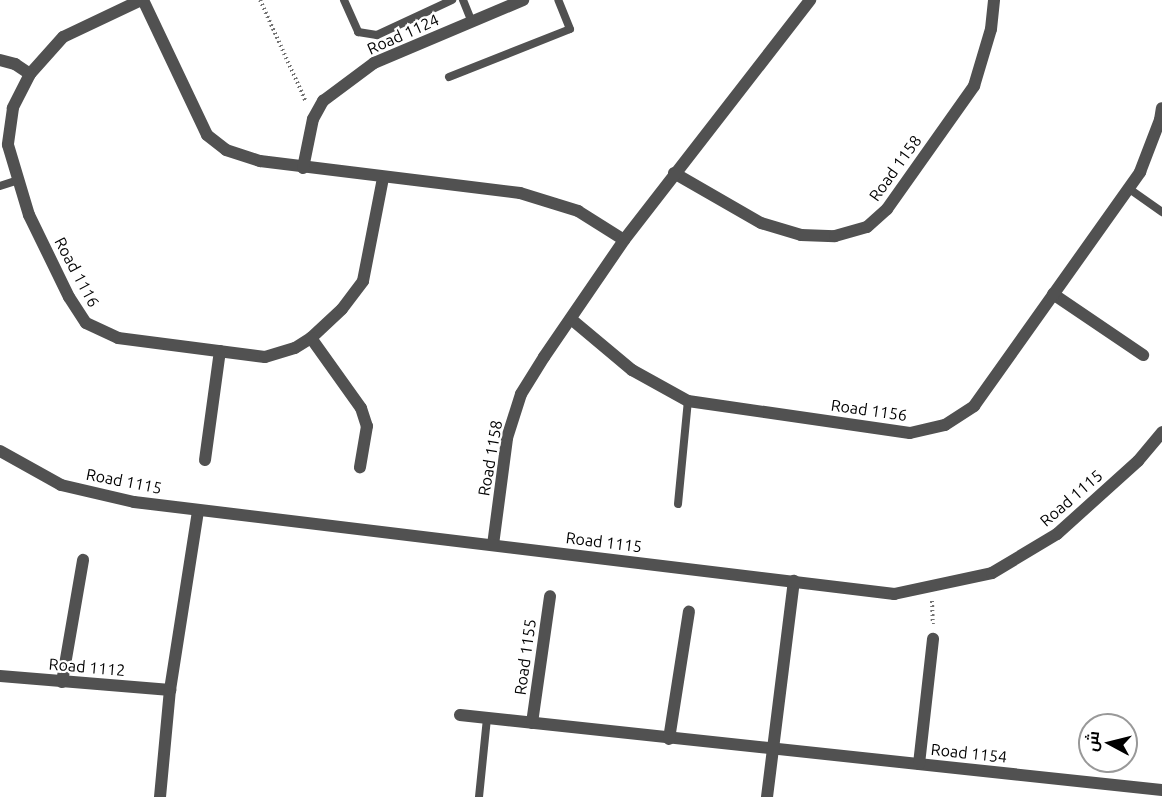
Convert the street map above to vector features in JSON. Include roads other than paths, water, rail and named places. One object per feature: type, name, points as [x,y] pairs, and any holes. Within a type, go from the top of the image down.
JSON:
[{"type":"street","name":"Road 1116","points":[[383,178],[363,281],[342,309],[311,338],[295,348],[265,357],[118,338],[86,323],[69,297],[29,215],[8,145],[13,108],[30,74],[63,37],[142,0],[207,135],[226,150],[260,161],[303,168],[520,193],[578,211],[624,240]]},
{"type":"street","name":"Road 1124","points":[[303,168],[313,119],[323,101],[374,63],[523,0]]},
{"type":"street","name":"Road 1158","points":[[494,545],[507,438],[521,394],[624,240],[810,0]]},
{"type":"street","name":"Road 1158","points":[[674,173],[761,224],[801,235],[835,236],[867,227],[887,209],[974,86],[991,29],[994,0]]},
{"type":"street","points":[[0,60],[15,64],[30,74]]},
{"type":"street","name":"Road 1156","points":[[572,319],[632,370],[688,401],[910,433],[945,425],[974,406],[1140,172],[1160,120],[1162,108]]},
{"type":"street","points":[[1053,294],[1143,355]]},
{"type":"street","points":[[311,338],[361,408],[367,426],[360,467]]},
{"type":"street","points":[[205,460],[220,351]]},
{"type":"street","name":"Road 1115","points":[[0,451],[61,485],[134,502],[894,594],[992,573],[1057,534],[1138,461],[1162,432]]},
{"type":"street","points":[[160,797],[170,690],[198,511]]},
{"type":"street","points":[[62,682],[83,560]]},
{"type":"street","points":[[767,797],[794,581]]},
{"type":"street","name":"Road 1155","points":[[532,723],[550,596]]},
{"type":"street","points":[[669,739],[689,612]]},
{"type":"street","points":[[919,764],[933,639]]},
{"type":"street","name":"Road 1112","points":[[0,676],[170,690]]},
{"type":"street","name":"Road 1154","points":[[460,715],[1162,790]]},
{"type":"lane","points":[[344,0],[358,32],[377,35],[452,0]]},
{"type":"lane","points":[[464,0],[472,22]]},
{"type":"lane","points":[[449,77],[570,29],[558,0]]},
{"type":"lane","points":[[0,186],[18,180]]},
{"type":"lane","points":[[1128,189],[1162,212]]},
{"type":"lane","points":[[678,504],[688,401]]},
{"type":"lane","points":[[479,797],[487,718]]}]
